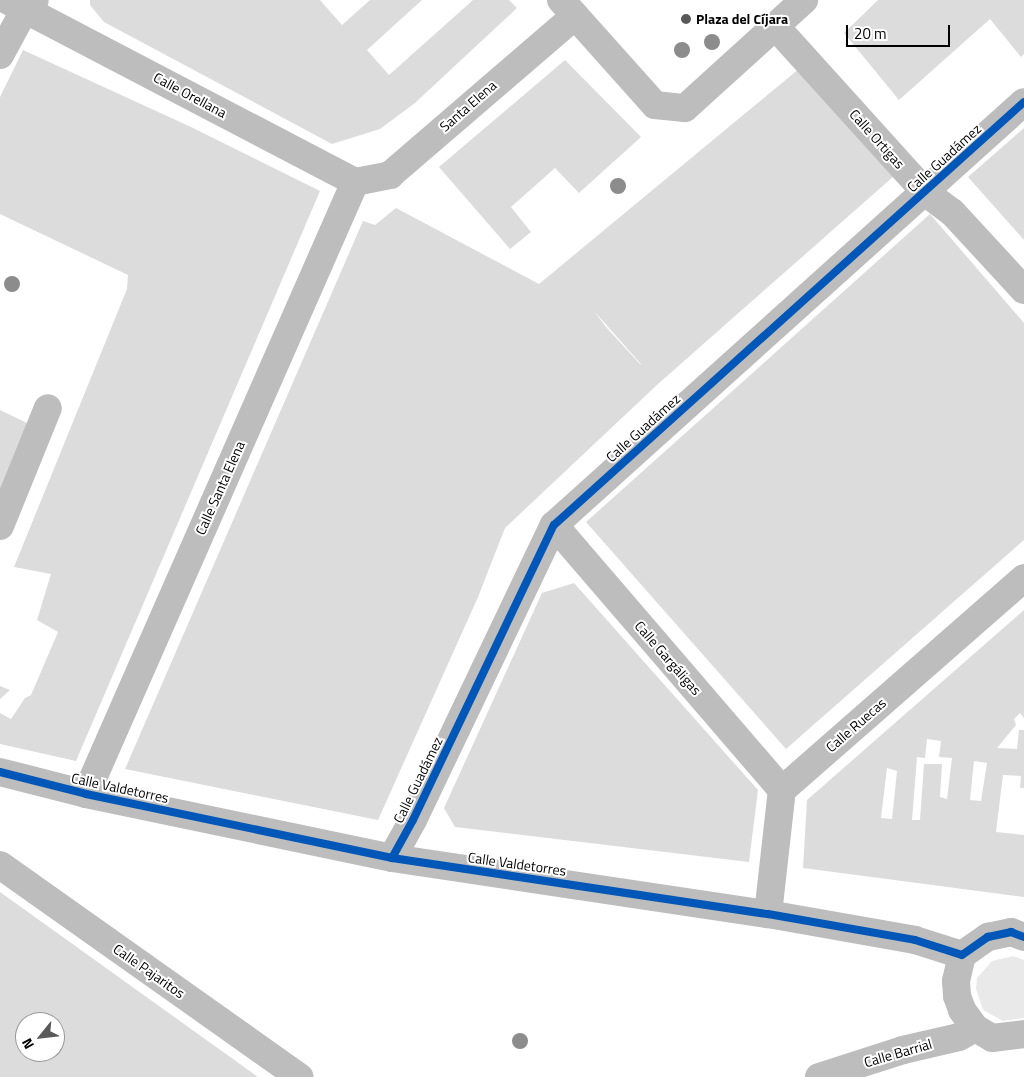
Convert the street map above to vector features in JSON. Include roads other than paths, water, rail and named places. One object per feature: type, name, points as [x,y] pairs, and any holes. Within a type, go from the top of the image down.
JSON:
[{"type":"street","points":[[568,8],[655,105],[685,108],[804,0]]},
{"type":"street","points":[[0,55],[22,3]]},
{"type":"street","name":"Calle Orellana","points":[[22,3],[355,182]]},
{"type":"street","name":"Santa Elena","points":[[355,182],[390,175],[568,8]]},
{"type":"street","name":"Calle Ortigas","points":[[776,27],[925,192],[952,212],[1024,290]]},
{"type":"street","name":"Calle Guadámez","points":[[392,858],[413,820],[554,525],[1024,102]]},
{"type":"street","name":"Calle Santa Elena","points":[[86,794],[355,182]]},
{"type":"street","points":[[0,526],[48,408]]},
{"type":"street","name":"Calle Gargáligas","points":[[554,525],[782,790]]},
{"type":"street","name":"Calle Ruecas","points":[[782,790],[1024,578]]},
{"type":"street","name":"Calle Valdetorres","points":[[1,773],[86,794],[392,858],[768,914],[915,940],[962,955]]},
{"type":"street","points":[[768,914],[782,790]]},
{"type":"street","name":"Calle Pajaritos","points":[[0,865],[299,1077]]},
{"type":"street","points":[[984,1033],[962,1010],[957,996],[962,955],[988,936],[1011,932],[1024,937]]},
{"type":"street","name":"Calle Barrial","points":[[819,1077],[903,1050],[959,1037],[984,1033],[1024,1034]]},
{"type":"place","name":"Plaza del Cíjara","points":[[686,19]]}]
